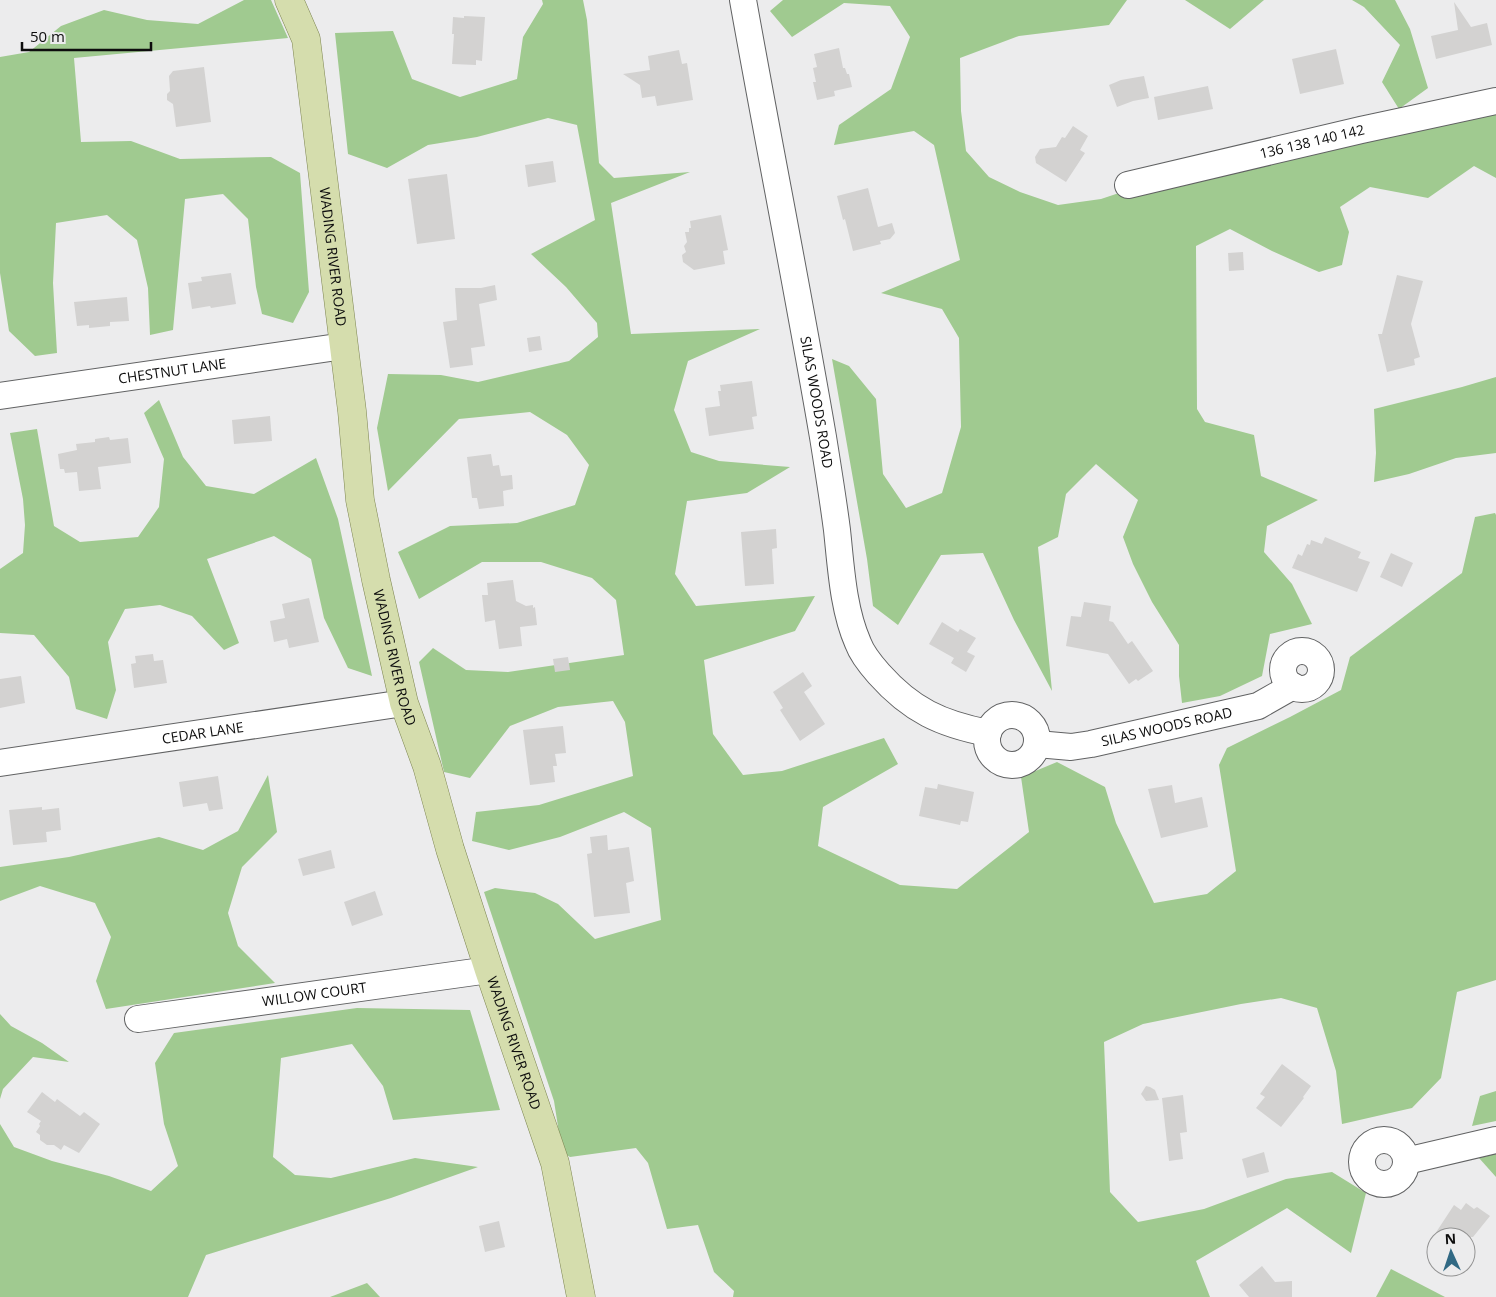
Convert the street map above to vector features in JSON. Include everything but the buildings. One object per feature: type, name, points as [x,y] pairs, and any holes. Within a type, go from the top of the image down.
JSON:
[{"type":"main road","name":"WADING RIVER ROAD","points":[[289,0],[306,38],[352,411],[360,500],[376,580],[404,703],[427,766],[450,849],[489,970],[555,1164],[581,1297]]},
{"type":"street","name":"SILAS WOODS ROAD","points":[[743,0],[801,308],[833,502],[849,614],[858,644],[870,664],[893,690],[912,705],[939,719],[964,728],[988,733]]},
{"type":"street","name":"136 138 140 142","points":[[1128,185],[1496,101]]},
{"type":"street","name":"CHESTNUT LANE","points":[[0,396],[344,346]]},
{"type":"street","name":"SILAS WOODS ROAD","points":[[1036,744],[1071,747],[1091,744],[1258,706],[1293,686]]},
{"type":"street","name":"CEDAR LANE","points":[[0,762],[404,703]]},
{"type":"street","points":[[1004,716],[1020,716],[1027,719],[1037,733],[1036,744],[1031,756],[1024,762],[1008,764],[1000,762],[989,749],[988,733],[991,725],[1004,716]]},
{"type":"street","name":"WILLOW COURT","points":[[138,1019],[489,970]]},
{"type":"street","points":[[1406,1160],[1496,1140]]},
{"type":"green space","points":[[244,0],[271,0],[288,38],[74,58],[81,142],[131,141],[180,159],[271,157],[300,173],[309,292],[293,323],[262,314],[256,287],[248,219],[223,194],[185,199],[173,330],[150,335],[148,288],[137,240],[107,215],[56,223],[53,283],[57,353],[35,356],[9,331],[0,273],[0,57],[29,52],[61,26],[104,10],[147,20],[198,24]]},
{"type":"green space","points":[[542,0],[583,0],[587,20],[599,163],[614,178],[690,172],[611,203],[631,334],[760,329],[688,361],[674,410],[691,452],[719,461],[790,467],[747,493],[687,501],[675,574],[696,606],[815,596],[795,631],[704,660],[713,734],[743,775],[782,771],[884,738],[898,764],[823,807],[818,846],[900,885],[957,889],[1029,832],[1021,777],[1057,762],[1105,787],[1116,823],[1154,903],[1207,894],[1236,871],[1219,765],[1227,748],[1341,690],[1350,657],[1462,573],[1475,517],[1495,513],[1496,980],[1457,992],[1441,1078],[1412,1108],[1342,1124],[1336,1071],[1317,1008],[1281,998],[1241,1004],[1143,1024],[1104,1042],[1110,1192],[1138,1222],[1204,1209],[1286,1179],[1332,1172],[1366,1193],[1351,1253],[1287,1208],[1196,1261],[1210,1297],[733,1297],[734,1291],[714,1272],[698,1225],[667,1229],[648,1163],[636,1148],[570,1157],[562,1152],[554,1101],[484,892],[495,888],[535,893],[558,904],[595,939],[661,920],[651,828],[624,812],[560,837],[509,850],[472,841],[476,812],[539,805],[633,776],[625,722],[613,701],[558,707],[510,726],[470,778],[444,772],[419,662],[433,648],[466,670],[508,672],[624,655],[616,600],[592,578],[541,562],[482,562],[419,599],[398,552],[450,526],[517,523],[575,505],[589,465],[567,435],[530,412],[459,419],[388,491],[377,428],[388,374],[441,375],[478,382],[569,361],[598,337],[597,323],[566,287],[531,254],[595,220],[577,125],[548,118],[477,137],[428,145],[387,168],[348,154],[335,33],[393,31],[412,79],[460,97],[517,79],[523,37],[543,4]]},
{"type":"green space","points":[[783,0],[1127,0],[1109,25],[1019,36],[960,58],[961,111],[966,151],[989,177],[1020,192],[1058,205],[1101,199],[1152,182],[1173,186],[1496,113],[1496,178],[1474,166],[1428,198],[1370,187],[1340,207],[1349,232],[1342,265],[1319,272],[1272,251],[1230,229],[1196,246],[1197,409],[1205,422],[1254,435],[1261,476],[1318,500],[1267,526],[1264,552],[1292,584],[1312,624],[1270,634],[1262,676],[1220,696],[1182,703],[1179,676],[1179,645],[1152,602],[1133,564],[1123,537],[1138,500],[1096,464],[1066,494],[1058,537],[1038,547],[1052,691],[1014,620],[983,553],[941,555],[898,625],[873,606],[867,559],[832,359],[849,366],[876,399],[883,474],[906,508],[942,493],[961,427],[959,338],[942,309],[881,293],[960,260],[934,145],[914,131],[834,145],[839,125],[891,89],[910,37],[890,6],[844,3],[792,37],[770,11]]},
{"type":"green space","points":[[1185,0],[1264,0],[1230,29]]},
{"type":"green space","points":[[1352,0],[1395,0],[1410,29],[1428,88],[1399,109],[1382,82],[1400,45],[1364,7]]},
{"type":"green space","points":[[1496,377],[1496,453],[1456,458],[1409,474],[1374,482],[1376,453],[1374,409]]},
{"type":"green space","points":[[159,400],[183,457],[206,486],[254,494],[316,458],[338,519],[372,676],[348,668],[324,618],[311,559],[274,536],[207,559],[239,643],[224,650],[192,616],[160,605],[125,609],[108,642],[116,690],[107,719],[76,709],[69,677],[34,635],[0,633],[0,569],[23,553],[25,525],[23,499],[10,433],[37,429],[54,526],[80,542],[138,537],[159,507],[164,459],[144,413]]},
{"type":"green space","points":[[268,775],[277,832],[242,867],[228,913],[238,946],[275,983],[106,1009],[96,981],[111,937],[95,903],[40,886],[0,901],[0,867],[69,857],[159,837],[203,850],[238,831]]},
{"type":"green space","points":[[357,1008],[470,1010],[500,1110],[393,1120],[383,1086],[352,1044],[281,1058],[273,1157],[295,1175],[331,1178],[415,1158],[478,1167],[391,1198],[206,1255],[188,1297],[0,1297],[0,1124],[14,1147],[52,1161],[109,1176],[151,1191],[178,1166],[164,1124],[155,1063],[174,1033]]},
{"type":"green space","points":[[0,1014],[11,1026],[42,1043],[69,1062],[33,1057],[3,1089],[0,1099]]},
{"type":"green space","points":[[1496,1091],[1496,1121],[1472,1126],[1480,1096]]},
{"type":"green space","points":[[1496,1154],[1496,1177],[1479,1158]]},
{"type":"green space","points":[[1391,1269],[1445,1297],[1376,1297]]},
{"type":"green space","points":[[367,1283],[380,1297],[330,1297]]}]
